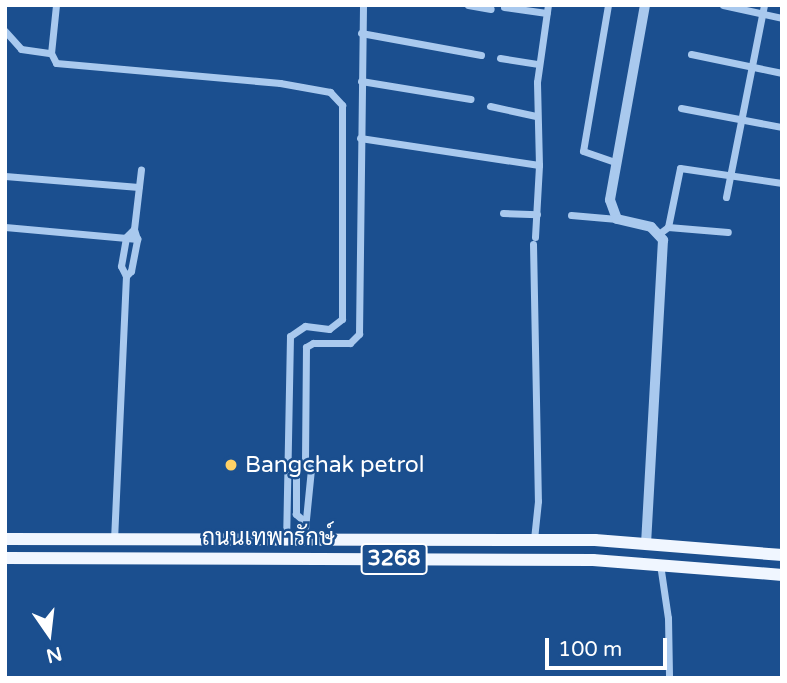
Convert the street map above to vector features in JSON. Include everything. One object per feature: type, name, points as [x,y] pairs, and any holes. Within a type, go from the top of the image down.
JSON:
[{"type":"main road","name":"ถนนเทพารักษ์","points":[[5,539],[646,542],[782,555]]},
{"type":"main road","name":"ถนนเทพารักษ์","points":[[5,558],[540,559],[660,564],[782,575]]},
{"type":"street","points":[[56,5],[51,53],[56,63],[71,67],[280,83],[322,89],[340,99],[344,132],[342,319],[329,328],[305,326],[290,336],[286,539]]},
{"type":"street","points":[[304,539],[304,521],[310,514],[311,469],[305,461],[308,344],[350,343],[359,334],[363,5]]},
{"type":"street","points":[[468,5],[491,9]]},
{"type":"street","points":[[608,5],[583,151],[617,163]]},
{"type":"street","points":[[617,219],[610,200],[645,5]]},
{"type":"street","points":[[723,5],[763,9],[782,18]]},
{"type":"street","points":[[504,7],[547,9],[539,64],[536,116],[539,166],[534,241],[538,502],[534,540]]},
{"type":"street","points":[[726,197],[763,9]]},
{"type":"street","points":[[5,32],[21,49],[51,53]]},
{"type":"street","points":[[361,33],[481,55]]},
{"type":"street","points":[[691,54],[782,73]]},
{"type":"street","points":[[500,58],[539,64]]},
{"type":"street","points":[[361,81],[471,99]]},
{"type":"street","points":[[490,106],[536,116]]},
{"type":"street","points":[[681,108],[782,128]]},
{"type":"street","points":[[360,138],[539,166]]},
{"type":"street","points":[[646,542],[664,230],[680,168],[730,173],[782,183]]},
{"type":"street","points":[[126,276],[131,271],[137,239],[134,229],[141,169]]},
{"type":"street","points":[[5,176],[139,187]]},
{"type":"street","points":[[503,213],[537,214]]},
{"type":"street","points":[[571,215],[617,219],[664,230],[728,232]]},
{"type":"street","points":[[5,227],[137,239]]},
{"type":"street","points":[[114,540],[126,276],[121,266],[126,237],[134,229]]},
{"type":"street","points":[[304,521],[296,514],[296,468],[305,461]]},
{"type":"street","points":[[660,564],[668,618],[669,678]]},
{"type":"place","name":"Bangchak petrol","points":[[231,465]]}]
